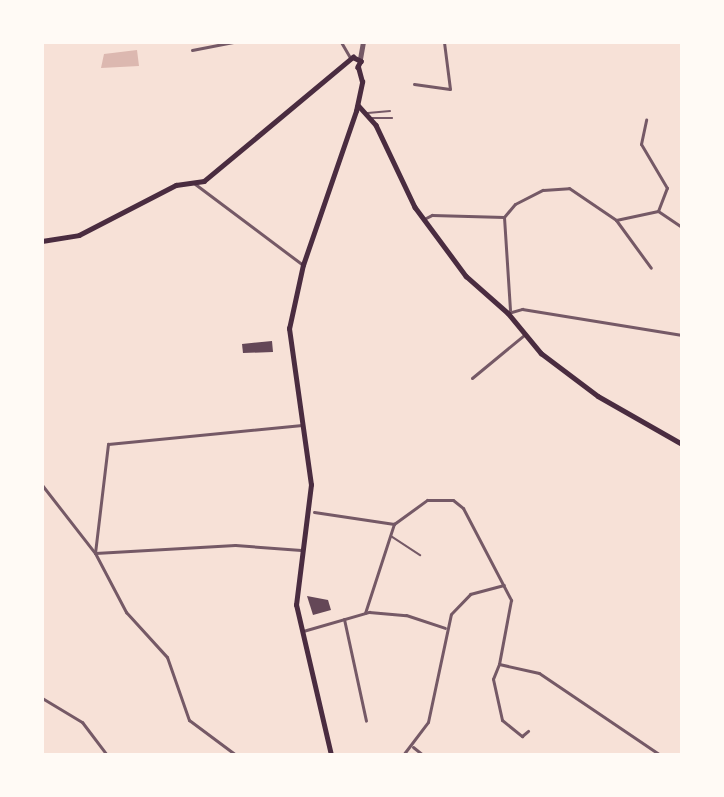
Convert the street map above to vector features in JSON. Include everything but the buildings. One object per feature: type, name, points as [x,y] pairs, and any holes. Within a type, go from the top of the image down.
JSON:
[{"type":"main road","points":[[42,241],[79,235],[176,185],[195,184],[351,61],[360,59],[358,105],[338,172],[303,265],[289,313],[291,348],[311,485],[295,595],[331,755]]},
{"type":"main road","points":[[351,61],[358,67]]},
{"type":"main road","points":[[358,105],[370,115],[424,219],[458,267],[508,313],[524,335],[598,396],[682,444]]},
{"type":"street","points":[[192,50],[212,44],[232,42]]},
{"type":"street","points":[[341,42],[351,61]]},
{"type":"street","points":[[360,59],[363,42]]},
{"type":"street","points":[[414,84],[450,89],[444,42]]},
{"type":"street","points":[[646,120],[641,144],[667,189],[658,211]]},
{"type":"street","points":[[195,184],[303,265]]},
{"type":"street","points":[[508,313],[514,301],[504,217],[515,204],[543,190],[568,188],[616,219],[651,268]]},
{"type":"street","points":[[616,219],[658,211],[682,226]]},
{"type":"street","points":[[424,219],[432,215],[504,217]]},
{"type":"street","points":[[508,313],[522,309],[682,335]]},
{"type":"street","points":[[472,378],[524,335]]},
{"type":"street","points":[[95,553],[108,444],[302,425]]},
{"type":"street","points":[[42,485],[95,553],[126,612],[167,657],[189,720],[236,755]]},
{"type":"street","points":[[365,613],[394,524],[427,500],[453,500],[464,508],[504,585],[512,612],[494,679],[502,720],[522,736],[528,731]]},
{"type":"street","points":[[314,512],[394,524]]},
{"type":"street","points":[[95,553],[235,546],[301,550]]},
{"type":"street","points":[[403,755],[413,747],[434,705],[445,628],[465,598],[504,585]]},
{"type":"street","points":[[303,630],[365,613],[406,615],[445,628]]},
{"type":"street","points":[[344,619],[366,721]]},
{"type":"street","points":[[499,664],[539,673],[660,755]]},
{"type":"street","points":[[42,698],[82,722],[107,755]]},
{"type":"street","points":[[413,747],[423,755]]},
{"type":"lane","points":[[370,115],[390,111]]},
{"type":"lane","points":[[370,115],[392,118]]},
{"type":"lane","points":[[291,348],[298,345]]},
{"type":"lane","points":[[390,536],[420,555]]},
{"type":"shaded area","points":[[137,50],[139,66],[101,68],[104,54]]}]
